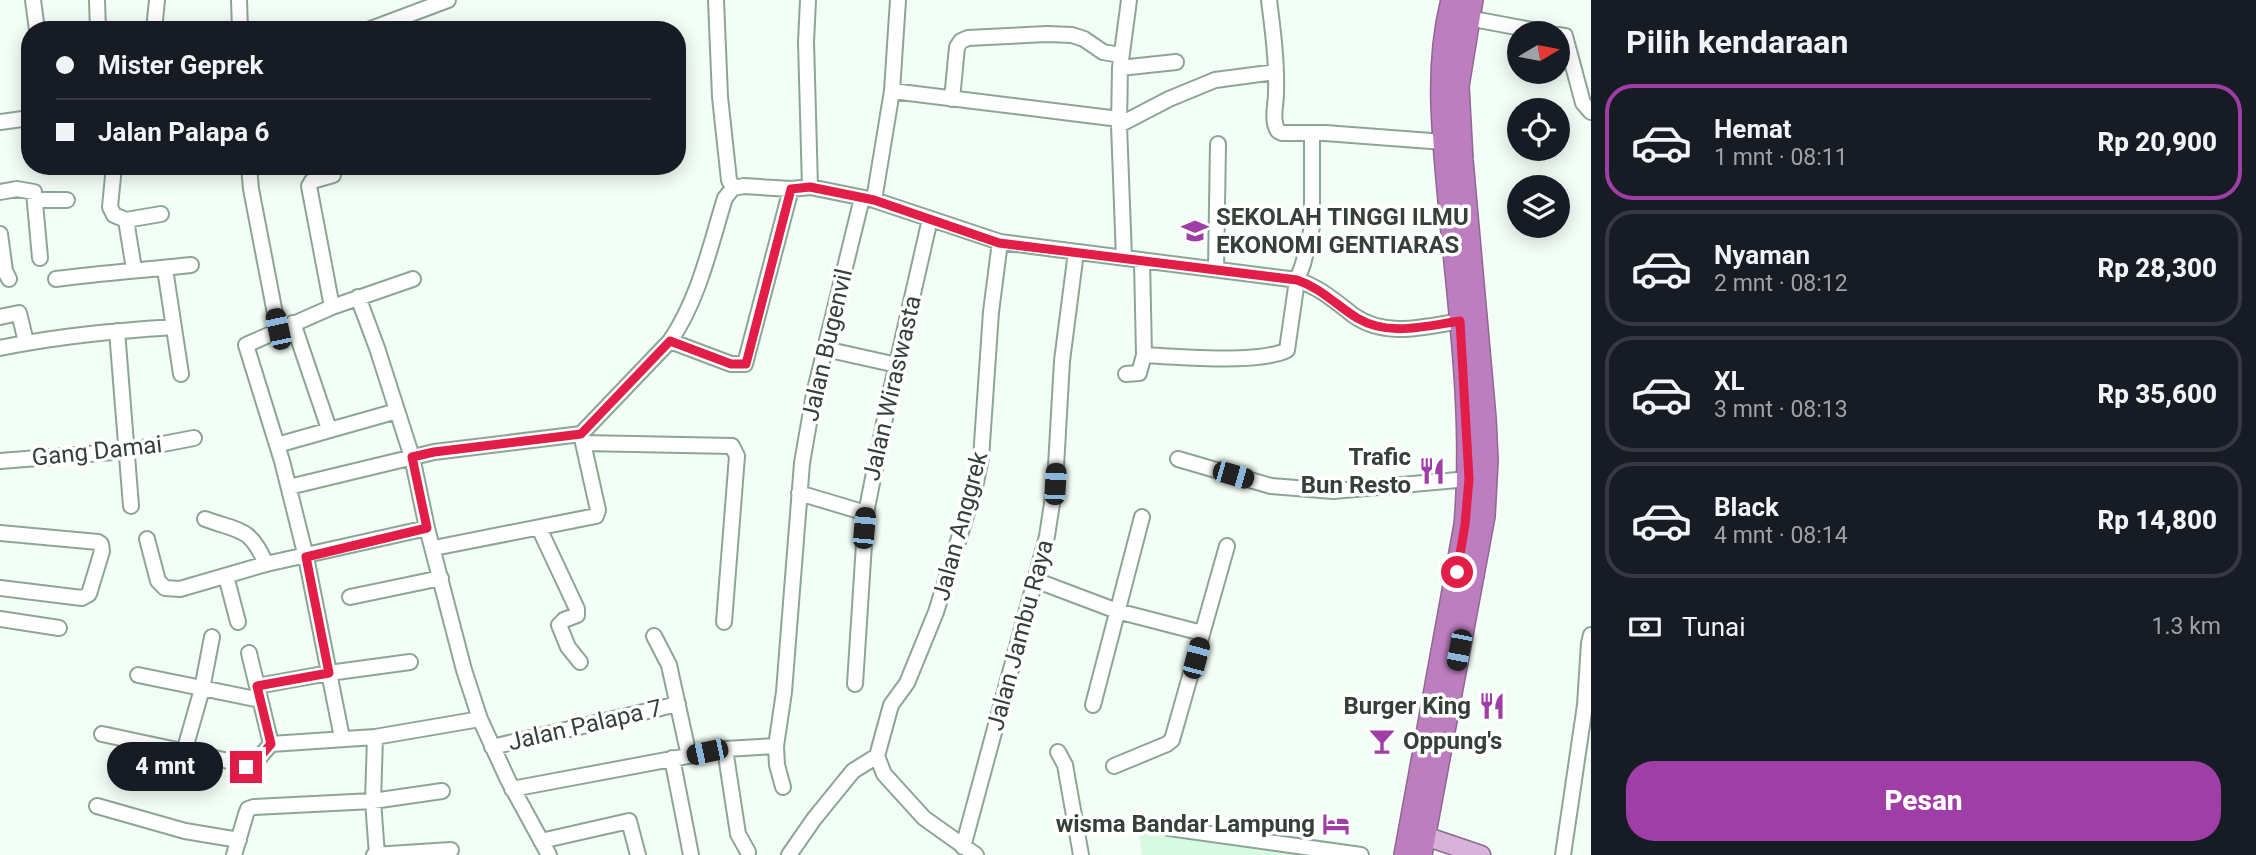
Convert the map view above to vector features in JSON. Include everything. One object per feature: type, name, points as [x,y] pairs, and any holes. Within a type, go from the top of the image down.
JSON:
[{"type":"highway","points":[[1452,0],[1446,24],[1441,90],[1460,321],[1469,479],[1464,575]]},
{"type":"highway","points":[[1423,846],[1430,763],[1464,575],[1484,516],[1487,461],[1484,404],[1458,95],[1470,9]]},
{"type":"highway","points":[[1405,855],[1430,763]]},
{"type":"main road","points":[[1423,846],[1481,855]]},
{"type":"street","points":[[33,0],[36,21]]},
{"type":"street","points":[[97,0],[98,21]]},
{"type":"street","points":[[155,21],[157,0]]},
{"type":"street","points":[[239,0],[240,21]]},
{"type":"street","points":[[392,21],[448,0]]},
{"type":"street","points":[[716,0],[720,97],[729,180],[733,188]]},
{"type":"street","points":[[808,0],[806,42],[810,187]]},
{"type":"street","name":"Jalan Bugenvil","points":[[783,787],[777,765],[776,746],[784,692],[806,431],[825,349],[868,199],[892,91],[898,0]]},
{"type":"street","points":[[1124,258],[1119,122],[1120,62],[1129,0]]},
{"type":"street","points":[[1269,0],[1276,72],[1276,128],[1282,133],[1444,142]]},
{"type":"street","points":[[1470,9],[1509,21]]},
{"type":"street","points":[[952,99],[957,47],[961,41],[968,38],[1072,35],[1084,39],[1120,62],[1176,62]]},
{"type":"street","points":[[1570,52],[1583,103],[1591,112]]},
{"type":"street","points":[[892,91],[1119,122],[1215,80],[1276,72]]},
{"type":"street","points":[[0,122],[21,119]]},
{"type":"street","points":[[1144,355],[1240,358],[1284,352],[1289,345],[1297,280],[1304,264],[1312,227],[1312,133]]},
{"type":"street","points":[[1216,269],[1218,144]]},
{"type":"street","points":[[113,175],[110,207],[117,218],[126,220],[161,214]]},
{"type":"street","points":[[250,175],[278,329]]},
{"type":"street","points":[[332,307],[309,186],[312,181],[333,175]]},
{"type":"street","points":[[582,438],[670,341],[687,314],[725,198],[733,188],[744,186],[791,189],[810,187],[868,199],[999,243],[1297,280],[1314,286],[1355,317],[1380,328],[1411,329],[1460,321]]},
{"type":"street","points":[[0,192],[29,189],[34,192],[40,258]]},
{"type":"street","points":[[670,341],[731,364],[746,364],[791,189]]},
{"type":"street","points":[[36,200],[67,200]]},
{"type":"street","name":"Jalan Wiraswasta","points":[[855,684],[866,513],[930,219]]},
{"type":"street","points":[[126,220],[134,269]]},
{"type":"street","points":[[0,234],[5,271],[9,279]]},
{"type":"street","name":"Jalan Anggrek","points":[[877,756],[891,705],[907,683],[936,612],[975,487],[981,458],[991,312],[999,243]]},
{"type":"street","name":"Jalan Jambu Raya","points":[[969,851],[1046,536],[1055,484],[1062,361],[1076,252]]},
{"type":"street","points":[[1126,374],[1139,373],[1144,355],[1142,261]]},
{"type":"street","points":[[56,279],[191,265]]},
{"type":"street","points":[[165,269],[181,374]]},
{"type":"street","points":[[342,738],[306,557],[289,487],[246,345],[332,307],[412,279]]},
{"type":"street","points":[[358,298],[412,457],[427,528],[464,670],[480,719],[512,789],[550,855]]},
{"type":"street","points":[[0,317],[19,313],[26,342]]},
{"type":"street","points":[[293,323],[329,429]]},
{"type":"street","points":[[0,348],[26,342],[173,327]]},
{"type":"street","points":[[117,331],[131,506]]},
{"type":"street","points":[[825,349],[897,365]]},
{"type":"street","points":[[277,445],[397,411]]},
{"type":"street","name":"Gang Damai","points":[[0,461],[126,451],[194,438]]},
{"type":"street","points":[[434,548],[593,517],[598,513],[582,438]]},
{"type":"street","points":[[289,487],[434,452],[582,438],[729,444],[737,456],[724,622]]},
{"type":"street","points":[[1178,459],[1271,486],[1333,491],[1469,479]]},
{"type":"street","points":[[799,493],[866,513]]},
{"type":"street","points":[[1093,705],[1142,517]]},
{"type":"street","points":[[205,519],[248,534],[256,541],[266,564]]},
{"type":"street","points":[[147,539],[158,581],[165,589],[180,589],[266,564],[427,528]]},
{"type":"street","points":[[539,528],[577,609],[577,615],[559,625],[569,647],[580,662]]},
{"type":"street","points":[[0,533],[98,542],[102,547],[89,594],[82,598],[0,588]]},
{"type":"street","points":[[1114,766],[1172,740],[1227,545]]},
{"type":"street","points":[[226,576],[238,622]]},
{"type":"street","points":[[350,597],[441,578]]},
{"type":"street","points":[[1035,580],[1116,611],[1202,633]]},
{"type":"street","points":[[0,619],[59,628]]},
{"type":"street","points":[[1563,855],[1588,698],[1588,643],[1591,635]]},
{"type":"street","points":[[654,636],[669,665],[689,756]]},
{"type":"street","points":[[184,751],[202,689],[212,637]]},
{"type":"street","points":[[248,653],[271,744]]},
{"type":"street","points":[[138,675],[202,689],[258,693],[329,673],[410,662]]},
{"type":"street","name":"Jalan Palapa 7","points":[[492,747],[678,704]]},
{"type":"street","points":[[102,734],[252,766],[271,744],[375,737],[480,719]]},
{"type":"street","points":[[375,737],[373,801],[376,855],[443,852]]},
{"type":"street","points":[[512,789],[725,749],[776,746]]},
{"type":"street","points":[[725,749],[738,834],[748,852]]},
{"type":"street","points":[[1058,752],[1065,765],[1081,855]]},
{"type":"street","points":[[789,855],[853,771],[877,756],[884,774],[924,818],[969,851]]},
{"type":"street","points":[[672,758],[691,855]]},
{"type":"street","points":[[234,855],[248,809],[254,807],[373,801],[442,791]]},
{"type":"street","points":[[97,806],[185,831],[239,840]]},
{"type":"street","points":[[541,841],[629,821],[638,855]]},
{"type":"street","points":[[1169,828],[1361,855]]},
{"type":"shaded area","points":[[1138,829],[1339,855],[1142,855]]},
{"type":"place","name":"SEKOLAH TINGGI ILMU EKONOMI GENTIARAS","points":[[1195,231]]},
{"type":"place","name":"Trafic Bun Resto","points":[[1432,471]]},
{"type":"place","name":"Burger King","points":[[1492,706]]},
{"type":"place","name":"Oppung's","points":[[1382,741]]},
{"type":"place","name":"wisma Bandar Lampung","points":[[1336,824]]},
{"type":"route","points":[[246,767],[252,766],[271,744],[257,686],[329,673],[306,557],[427,528],[412,457],[581,434],[670,341],[731,364],[746,364],[791,189],[810,187],[874,200],[999,243],[1297,280],[1314,286],[1355,317],[1380,328],[1411,329],[1460,321],[1469,479],[1457,572]]}]
